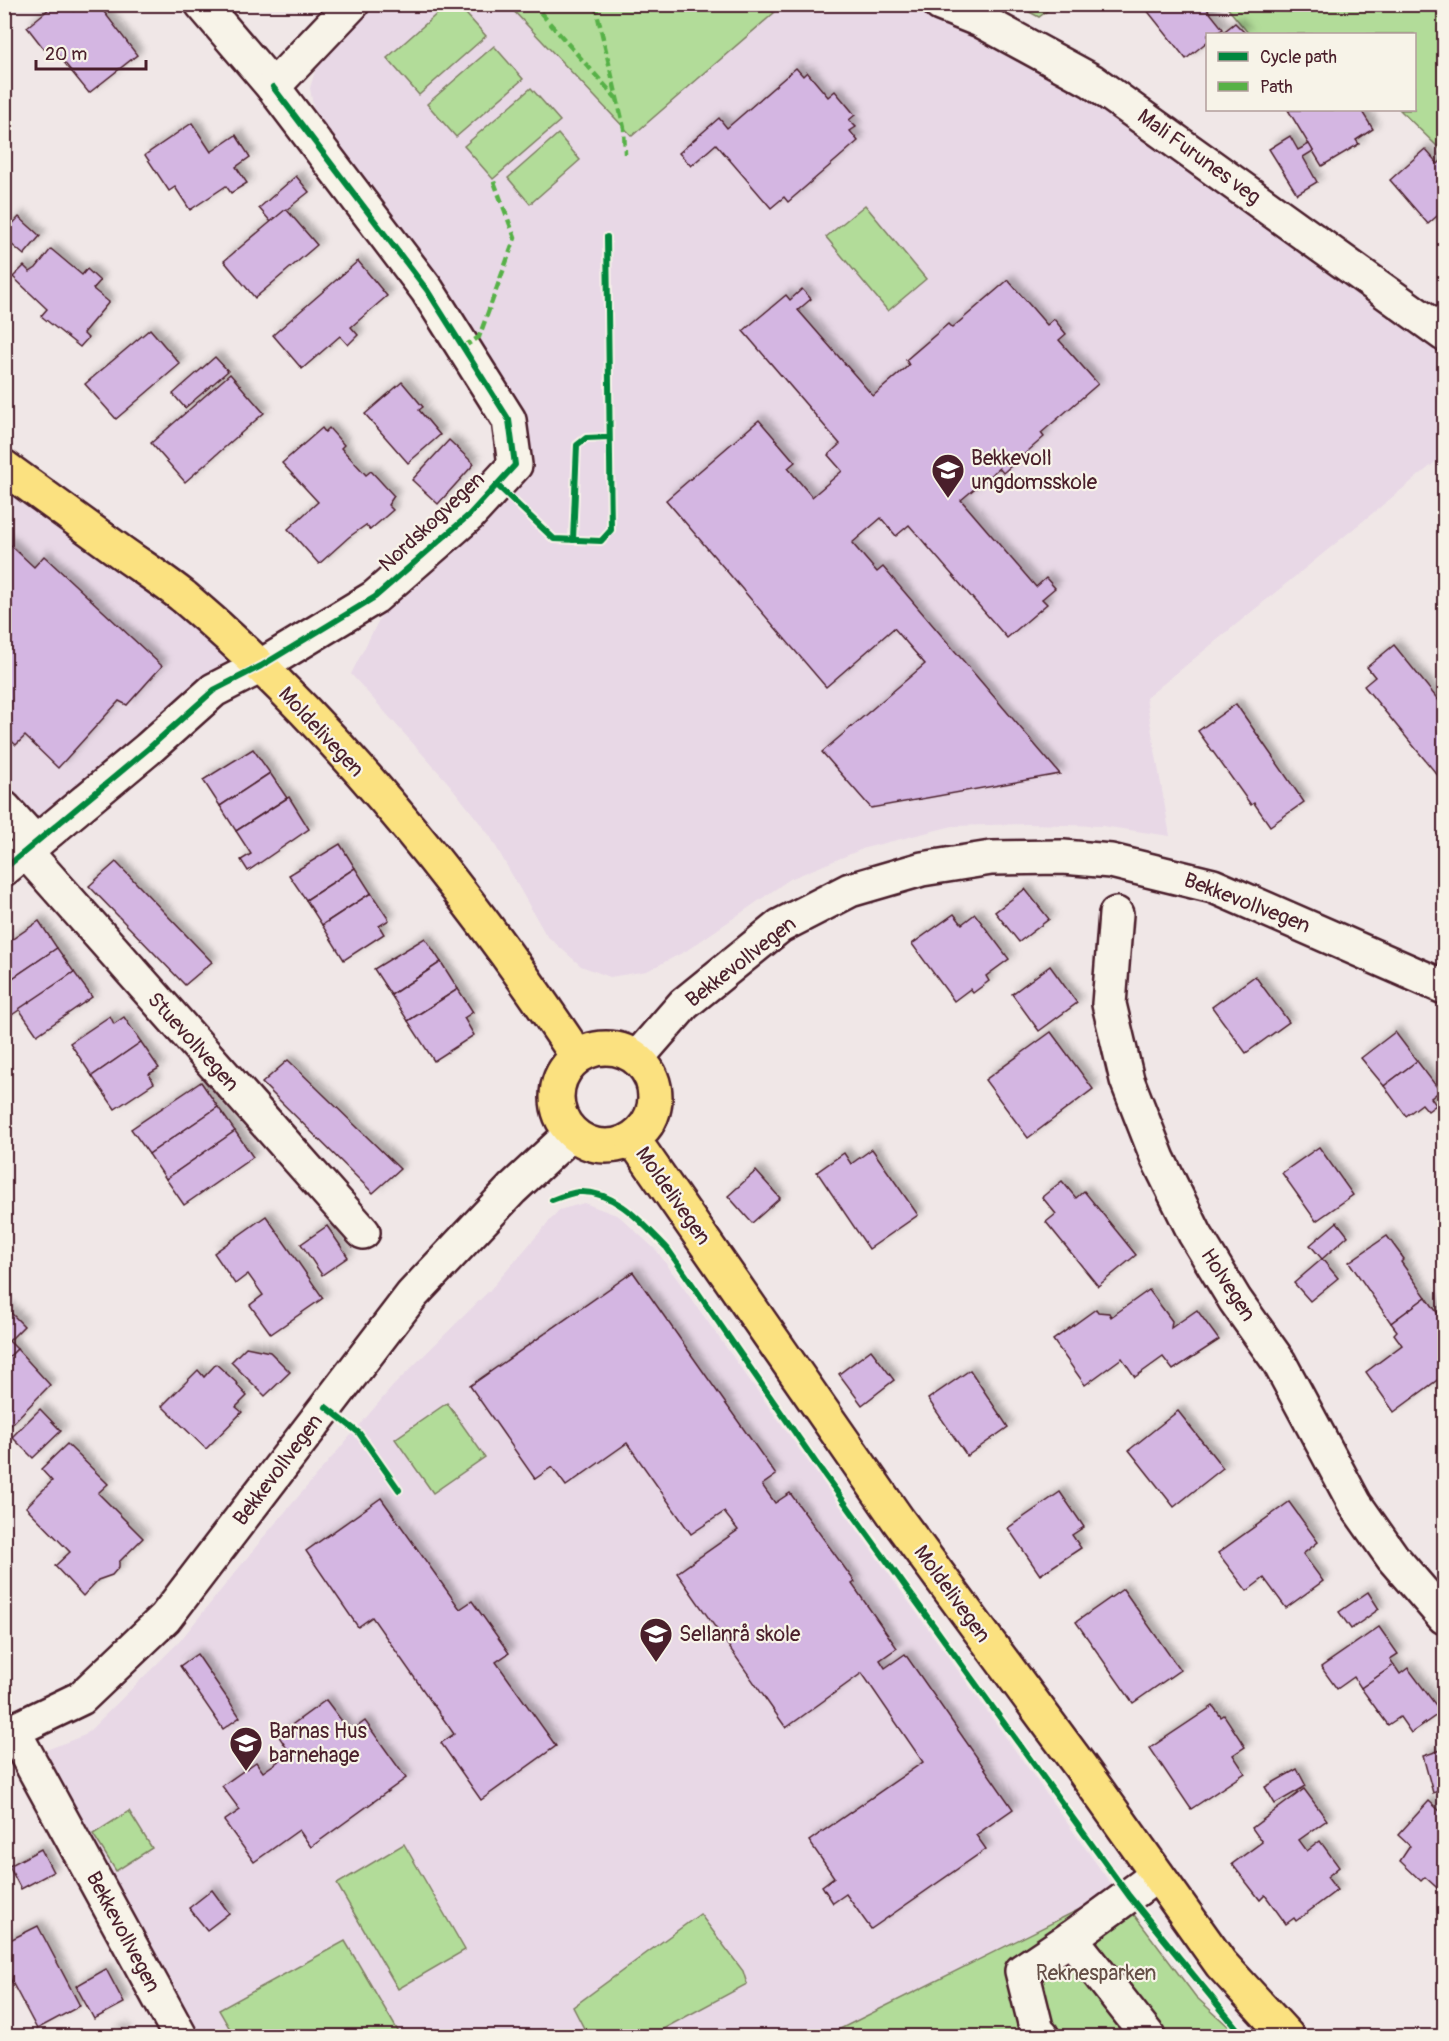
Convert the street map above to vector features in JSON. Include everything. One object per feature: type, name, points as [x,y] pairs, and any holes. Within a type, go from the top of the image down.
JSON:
[{"type":"main road","name":"Moldelivegen","points":[[4,467],[182,596],[261,666],[427,851],[531,987],[577,1056]]},
{"type":"main road","points":[[608,1047],[623,1050],[637,1058],[649,1072],[656,1090],[654,1109],[647,1126],[633,1138],[613,1146],[591,1144],[572,1133],[560,1115],[556,1093],[562,1072],[577,1056],[591,1049],[608,1047]]},
{"type":"main road","name":"Moldelivegen","points":[[633,1138],[898,1520],[1221,1964],[1287,2037]]},
{"type":"street","points":[[202,4],[273,87],[352,4]]},
{"type":"street","name":"Mali Furunes veg","points":[[940,4],[980,20],[1092,81],[1444,334]]},
{"type":"street","name":"Nordskogvegen","points":[[22,854],[148,749],[214,690],[261,666],[375,597],[469,515],[515,465],[509,420],[427,290],[273,87]]},
{"type":"street","name":"Stuevollvegen","points":[[4,808],[22,854],[363,1232]]},
{"type":"street","name":"Bekkevollvegen","points":[[637,1058],[684,1004],[780,926],[850,890],[922,869],[991,858],[1063,857],[1111,861],[1213,886],[1444,987]]},
{"type":"street","name":"Holvegen","points":[[1116,914],[1109,1004],[1127,1080],[1158,1159],[1195,1234],[1235,1300],[1279,1362],[1355,1504],[1393,1558],[1444,1617]]},
{"type":"street","name":"Bekkevollvegen","points":[[180,2037],[9,1733],[81,1698],[165,1618],[412,1295],[512,1189],[572,1133]]},
{"type":"street","points":[[1042,2037],[1037,2031],[1022,1971],[1157,1875]]},
{"type":"street","points":[[1071,1938],[1148,2037]]},
{"type":"shaded area","name":"Bekkevoll ungdomsskole","points":[[363,5],[915,5],[978,29],[1089,92],[1444,350],[1444,455],[1146,698],[1170,836],[1102,826],[1028,824],[953,826],[865,848],[790,879],[686,951],[647,971],[610,977],[581,966],[546,935],[490,836],[450,785],[351,674],[383,612],[477,531],[532,466],[520,412],[315,118],[310,88],[319,57]]},
{"type":"shaded area","points":[[4,481],[186,612],[239,660],[34,823],[5,790]]},
{"type":"shaded area","name":"Sellanrå skole","points":[[584,1203],[619,1216],[657,1251],[1116,1891],[826,2036],[198,2036],[41,1752],[85,1735],[179,1642],[267,1533],[393,1386],[490,1290],[559,1210]]},
{"type":"green space","points":[[448,4],[458,5],[486,36],[419,95],[387,58]]},
{"type":"green space","points":[[766,4],[774,13],[632,136],[508,5]]},
{"type":"green space","points":[[1016,5],[1055,5],[1039,17]]},
{"type":"green space","points":[[1225,5],[1444,5],[1444,148],[1441,150],[1401,111],[1416,111],[1416,33],[1248,33]]},
{"type":"green space","points":[[494,46],[523,79],[456,137],[427,104]]},
{"type":"green space","points":[[531,88],[560,121],[493,179],[464,146]]},
{"type":"green space","points":[[558,134],[580,160],[530,204],[508,178]]},
{"type":"green space","points":[[865,205],[926,279],[888,311],[826,237]]},
{"type":"green space","points":[[447,1403],[485,1457],[433,1493],[395,1439]]},
{"type":"green space","points":[[129,1811],[152,1848],[116,1871],[93,1834]]},
{"type":"green space","points":[[404,1844],[465,1950],[398,1989],[337,1884]]},
{"type":"green space","name":"Reknesparken","points":[[1116,1891],[1196,1997],[1239,2036],[826,2036]]},
{"type":"green space","points":[[700,1914],[743,1971],[747,1984],[650,2036],[588,2036],[573,2007]]},
{"type":"green space","points":[[345,1941],[401,2036],[234,2036],[219,2010]]},
{"type":"building","points":[[55,4],[69,4],[74,11],[82,4],[98,4],[137,55],[89,93],[50,45],[44,49],[27,27]]},
{"type":"building","points":[[1142,4],[1203,4],[1223,29],[1217,33],[1206,33],[1206,43],[1186,59]]},
{"type":"building","points":[[1235,23],[1245,33],[1222,33]]},
{"type":"building","points":[[796,68],[803,76],[807,72],[828,97],[835,91],[855,115],[849,120],[856,127],[850,131],[858,141],[788,202],[784,197],[771,208],[716,144],[691,166],[679,153],[719,118],[727,128]]},
{"type":"building","points":[[1289,111],[1362,111],[1373,129],[1356,140],[1359,144],[1322,166]]},
{"type":"building","points":[[192,123],[211,152],[236,135],[250,157],[236,167],[247,183],[231,193],[226,186],[190,210],[175,187],[169,191],[145,155]]},
{"type":"building","points":[[1290,136],[1298,150],[1309,144],[1313,151],[1303,157],[1317,182],[1297,194],[1269,149]]},
{"type":"building","points":[[1425,149],[1438,164],[1444,158],[1444,210],[1428,224],[1390,180]]},
{"type":"building","points":[[296,176],[309,192],[271,222],[259,208]]},
{"type":"building","points":[[286,209],[317,245],[255,298],[224,261]]},
{"type":"building","points":[[19,217],[40,236],[24,255],[4,238],[4,233]]},
{"type":"building","points":[[51,249],[82,275],[87,269],[100,281],[93,289],[109,302],[83,333],[88,338],[80,347],[41,316],[47,309],[13,277],[24,266],[30,272],[36,268]]},
{"type":"building","points":[[358,261],[387,296],[351,327],[358,335],[348,345],[340,336],[302,369],[273,335]]},
{"type":"building","points":[[1008,280],[1047,325],[1054,319],[1066,334],[1059,340],[1098,384],[1041,433],[1044,437],[1003,473],[999,468],[961,500],[1036,587],[1046,578],[1055,588],[1042,599],[1047,604],[1007,638],[909,525],[896,536],[881,518],[852,543],[877,572],[883,567],[1060,774],[871,808],[822,752],[925,664],[894,628],[826,687],[666,500],[759,420],[795,462],[788,468],[812,497],[842,471],[828,455],[840,444],[743,331],[786,295],[790,300],[802,289],[811,299],[798,310],[873,396],[909,365],[906,360],[948,324],[952,328]]},
{"type":"building","points":[[150,329],[180,364],[116,419],[85,384]]},
{"type":"building","points":[[215,357],[228,371],[185,408],[173,394]]},
{"type":"building","points":[[230,374],[264,413],[185,482],[151,443]]},
{"type":"building","points":[[402,382],[423,407],[419,410],[440,435],[408,463],[365,414]]},
{"type":"building","points":[[322,428],[325,432],[329,428],[344,445],[341,448],[366,475],[371,471],[394,496],[388,505],[393,510],[370,530],[366,525],[349,537],[319,564],[288,529],[318,502],[282,463]]},
{"type":"building","points":[[449,440],[474,464],[438,504],[412,480]]},
{"type":"building","points":[[4,539],[34,567],[44,556],[162,666],[127,705],[119,701],[58,768],[25,736],[16,745],[4,734]]},
{"type":"building","points":[[1394,645],[1444,707],[1444,783],[1364,686],[1375,677],[1367,667]]},
{"type":"building","points":[[1236,704],[1304,802],[1270,826],[1254,803],[1251,805],[1198,731]]},
{"type":"building","points":[[253,749],[270,773],[220,806],[203,780]]},
{"type":"building","points":[[270,773],[287,798],[236,831],[220,806]]},
{"type":"building","points":[[289,797],[309,829],[248,871],[241,860],[251,854],[236,831]]},
{"type":"building","points":[[340,844],[355,868],[306,900],[289,875]]},
{"type":"building","points":[[116,862],[212,962],[185,985],[89,886]]},
{"type":"building","points":[[355,868],[371,893],[322,925],[306,900]]},
{"type":"building","points":[[1025,889],[1049,919],[1019,942],[995,912]]},
{"type":"building","points":[[371,893],[389,920],[379,926],[384,934],[344,960],[322,925]]},
{"type":"building","points":[[954,914],[962,924],[975,914],[1009,959],[986,976],[989,981],[973,993],[970,989],[954,1001],[912,944]]},
{"type":"building","points":[[39,921],[57,948],[4,984],[4,945]]},
{"type":"building","points":[[425,938],[441,962],[391,995],[374,969]]},
{"type":"building","points":[[57,948],[74,972],[9,1017],[4,1009],[4,984]]},
{"type":"building","points":[[441,962],[458,989],[408,1021],[391,995]]},
{"type":"building","points":[[1050,966],[1077,1003],[1039,1031],[1012,994]]},
{"type":"building","points":[[74,972],[92,997],[37,1035],[19,1009]]},
{"type":"building","points":[[1255,976],[1289,1022],[1246,1053],[1212,1007]]},
{"type":"building","points":[[458,989],[473,1012],[464,1018],[474,1035],[434,1061],[408,1021]]},
{"type":"building","points":[[110,1016],[114,1024],[124,1017],[141,1042],[92,1076],[70,1043]]},
{"type":"building","points":[[1051,1032],[1093,1089],[1028,1138],[985,1080]]},
{"type":"building","points":[[1395,1032],[1417,1061],[1384,1086],[1361,1058]]},
{"type":"building","points":[[141,1042],[159,1068],[149,1074],[154,1083],[115,1109],[92,1076]]},
{"type":"building","points":[[288,1060],[400,1169],[373,1193],[262,1083]]},
{"type":"building","points":[[1417,1061],[1440,1091],[1431,1098],[1436,1105],[1428,1111],[1422,1104],[1406,1116],[1384,1086]]},
{"type":"building","points":[[201,1082],[218,1107],[149,1154],[131,1129]]},
{"type":"building","points":[[218,1107],[235,1131],[166,1179],[149,1154]]},
{"type":"building","points":[[235,1131],[253,1157],[184,1205],[166,1179]]},
{"type":"building","points":[[1319,1147],[1353,1195],[1316,1221],[1282,1173]]},
{"type":"building","points":[[872,1149],[918,1215],[869,1249],[817,1172],[844,1153],[851,1164]]},
{"type":"building","points":[[756,1171],[780,1198],[752,1223],[728,1196]]},
{"type":"building","points":[[1062,1181],[1076,1198],[1084,1191],[1136,1255],[1098,1286],[1046,1222],[1056,1214],[1042,1197]]},
{"type":"building","points":[[266,1216],[323,1298],[271,1334],[250,1305],[263,1295],[248,1274],[235,1284],[214,1253]]},
{"type":"building","points":[[1337,1222],[1348,1236],[1322,1259],[1310,1245]]},
{"type":"building","points":[[327,1226],[348,1257],[322,1275],[301,1244]]},
{"type":"building","points":[[1387,1236],[1404,1259],[1401,1262],[1426,1297],[1391,1323],[1349,1262]]},
{"type":"building","points":[[1322,1259],[1338,1278],[1310,1301],[1294,1283]]},
{"type":"building","points":[[633,1272],[776,1475],[762,1485],[775,1503],[790,1493],[855,1582],[852,1584],[897,1648],[880,1660],[885,1668],[905,1654],[1013,1809],[976,1835],[986,1849],[871,1929],[846,1894],[833,1903],[822,1886],[834,1877],[809,1841],[923,1762],[862,1673],[786,1728],[677,1573],[738,1530],[724,1512],[691,1534],[627,1443],[566,1486],[552,1467],[535,1479],[470,1386]]},
{"type":"building","points":[[1149,1290],[1172,1321],[1171,1328],[1197,1310],[1219,1340],[1173,1370],[1163,1357],[1135,1377],[1122,1358],[1085,1385],[1053,1340],[1096,1309],[1098,1312],[1109,1313],[1111,1317]]},
{"type":"building","points":[[1426,1297],[1441,1318],[1444,1318],[1444,1342],[1437,1348],[1444,1358],[1444,1375],[1394,1412],[1366,1372],[1402,1345],[1394,1334],[1397,1331],[1391,1323]]},
{"type":"building","points":[[4,1306],[24,1326],[9,1341],[17,1349],[4,1362]]},
{"type":"building","points":[[246,1347],[270,1352],[290,1372],[265,1396],[231,1362]]},
{"type":"building","points":[[17,1349],[50,1385],[4,1432],[4,1362]]},
{"type":"building","points":[[871,1350],[894,1380],[862,1405],[839,1374]]},
{"type":"building","points":[[216,1364],[238,1384],[247,1396],[236,1407],[242,1412],[206,1449],[162,1406],[198,1370],[204,1377]]},
{"type":"building","points":[[970,1370],[1008,1427],[967,1456],[928,1399]]},
{"type":"building","points":[[40,1409],[61,1431],[33,1458],[12,1437]]},
{"type":"building","points":[[1178,1411],[1223,1468],[1174,1507],[1129,1450]]},
{"type":"building","points":[[67,1444],[108,1484],[98,1493],[143,1538],[119,1562],[119,1567],[112,1575],[98,1580],[83,1596],[55,1566],[70,1552],[26,1507],[52,1481],[41,1469]]},
{"type":"building","points":[[1060,1492],[1084,1527],[1072,1535],[1081,1548],[1040,1575],[1008,1528]]},
{"type":"building","points":[[381,1498],[460,1609],[472,1601],[509,1653],[496,1662],[556,1746],[481,1800],[441,1743],[454,1734],[372,1617],[358,1627],[306,1551]]},
{"type":"building","points":[[1289,1502],[1318,1542],[1303,1554],[1323,1581],[1286,1608],[1264,1578],[1247,1591],[1218,1553]]},
{"type":"building","points":[[1123,1589],[1180,1670],[1133,1703],[1076,1622]]},
{"type":"building","points":[[1368,1592],[1379,1609],[1351,1629],[1339,1612]]},
{"type":"building","points":[[1379,1627],[1398,1654],[1390,1659],[1394,1665],[1361,1688],[1354,1677],[1337,1689],[1321,1667]]},
{"type":"building","points":[[197,1654],[240,1717],[223,1729],[180,1666]]},
{"type":"building","points":[[1394,1665],[1400,1674],[1408,1668],[1441,1712],[1411,1733],[1400,1717],[1388,1725],[1361,1688]]},
{"type":"building","points":[[326,1700],[350,1732],[365,1721],[406,1778],[311,1847],[299,1830],[254,1862],[224,1821],[240,1810],[222,1786],[256,1762],[263,1772],[290,1753],[278,1735]]},
{"type":"building","points":[[1213,1706],[1221,1717],[1224,1715],[1245,1747],[1233,1755],[1245,1773],[1191,1809],[1150,1748]]},
{"type":"building","points":[[1444,1749],[1444,1789],[1433,1793],[1423,1756]]},
{"type":"building","points":[[1297,1769],[1306,1786],[1275,1804],[1265,1787]]},
{"type":"building","points":[[1304,1789],[1327,1820],[1299,1840],[1307,1851],[1320,1841],[1339,1867],[1327,1877],[1337,1890],[1296,1921],[1294,1918],[1286,1924],[1265,1895],[1260,1900],[1232,1864],[1262,1842],[1252,1828]]},
{"type":"building","points":[[1429,1801],[1444,1815],[1444,1894],[1425,1877],[1421,1881],[1400,1861],[1410,1846],[1398,1835]]},
{"type":"building","points":[[41,1849],[53,1872],[21,1889],[9,1866]]},
{"type":"building","points":[[212,1890],[229,1913],[207,1930],[189,1908]]},
{"type":"building","points":[[38,1926],[80,2006],[37,2029],[4,1967],[4,1943]]},
{"type":"building","points":[[106,1969],[124,2003],[94,2019],[76,1986]]},
{"type":"building","points":[[122,2029],[126,2036],[109,2036]]},
{"type":"marked path","points":[[530,4],[539,11],[616,98]]},
{"type":"marked path","points":[[595,4],[624,128],[625,154]]},
{"type":"marked path","points":[[463,347],[479,337],[515,238],[493,179]]},
{"type":"cycle path","points":[[4,869],[148,749],[214,690],[261,666],[375,597],[469,515],[515,465],[509,420],[427,290],[273,87]]},
{"type":"cycle path","points":[[497,485],[554,539],[601,541],[611,530],[607,237]]},
{"type":"cycle path","points":[[573,540],[577,445],[586,438],[609,437]]},
{"type":"cycle path","points":[[552,1200],[579,1192],[605,1197],[639,1220],[667,1248],[816,1463],[1129,1896],[1243,2036]]},
{"type":"cycle path","points":[[326,1407],[359,1433],[399,1490]]},
{"type":"place","name":"Bekkevoll ungdomsskole","points":[[948,499]]},
{"type":"place","name":"Sellanrå skole","points":[[656,1663]]},
{"type":"place","name":"Barnas Hus barnehage","points":[[246,1772]]}]
